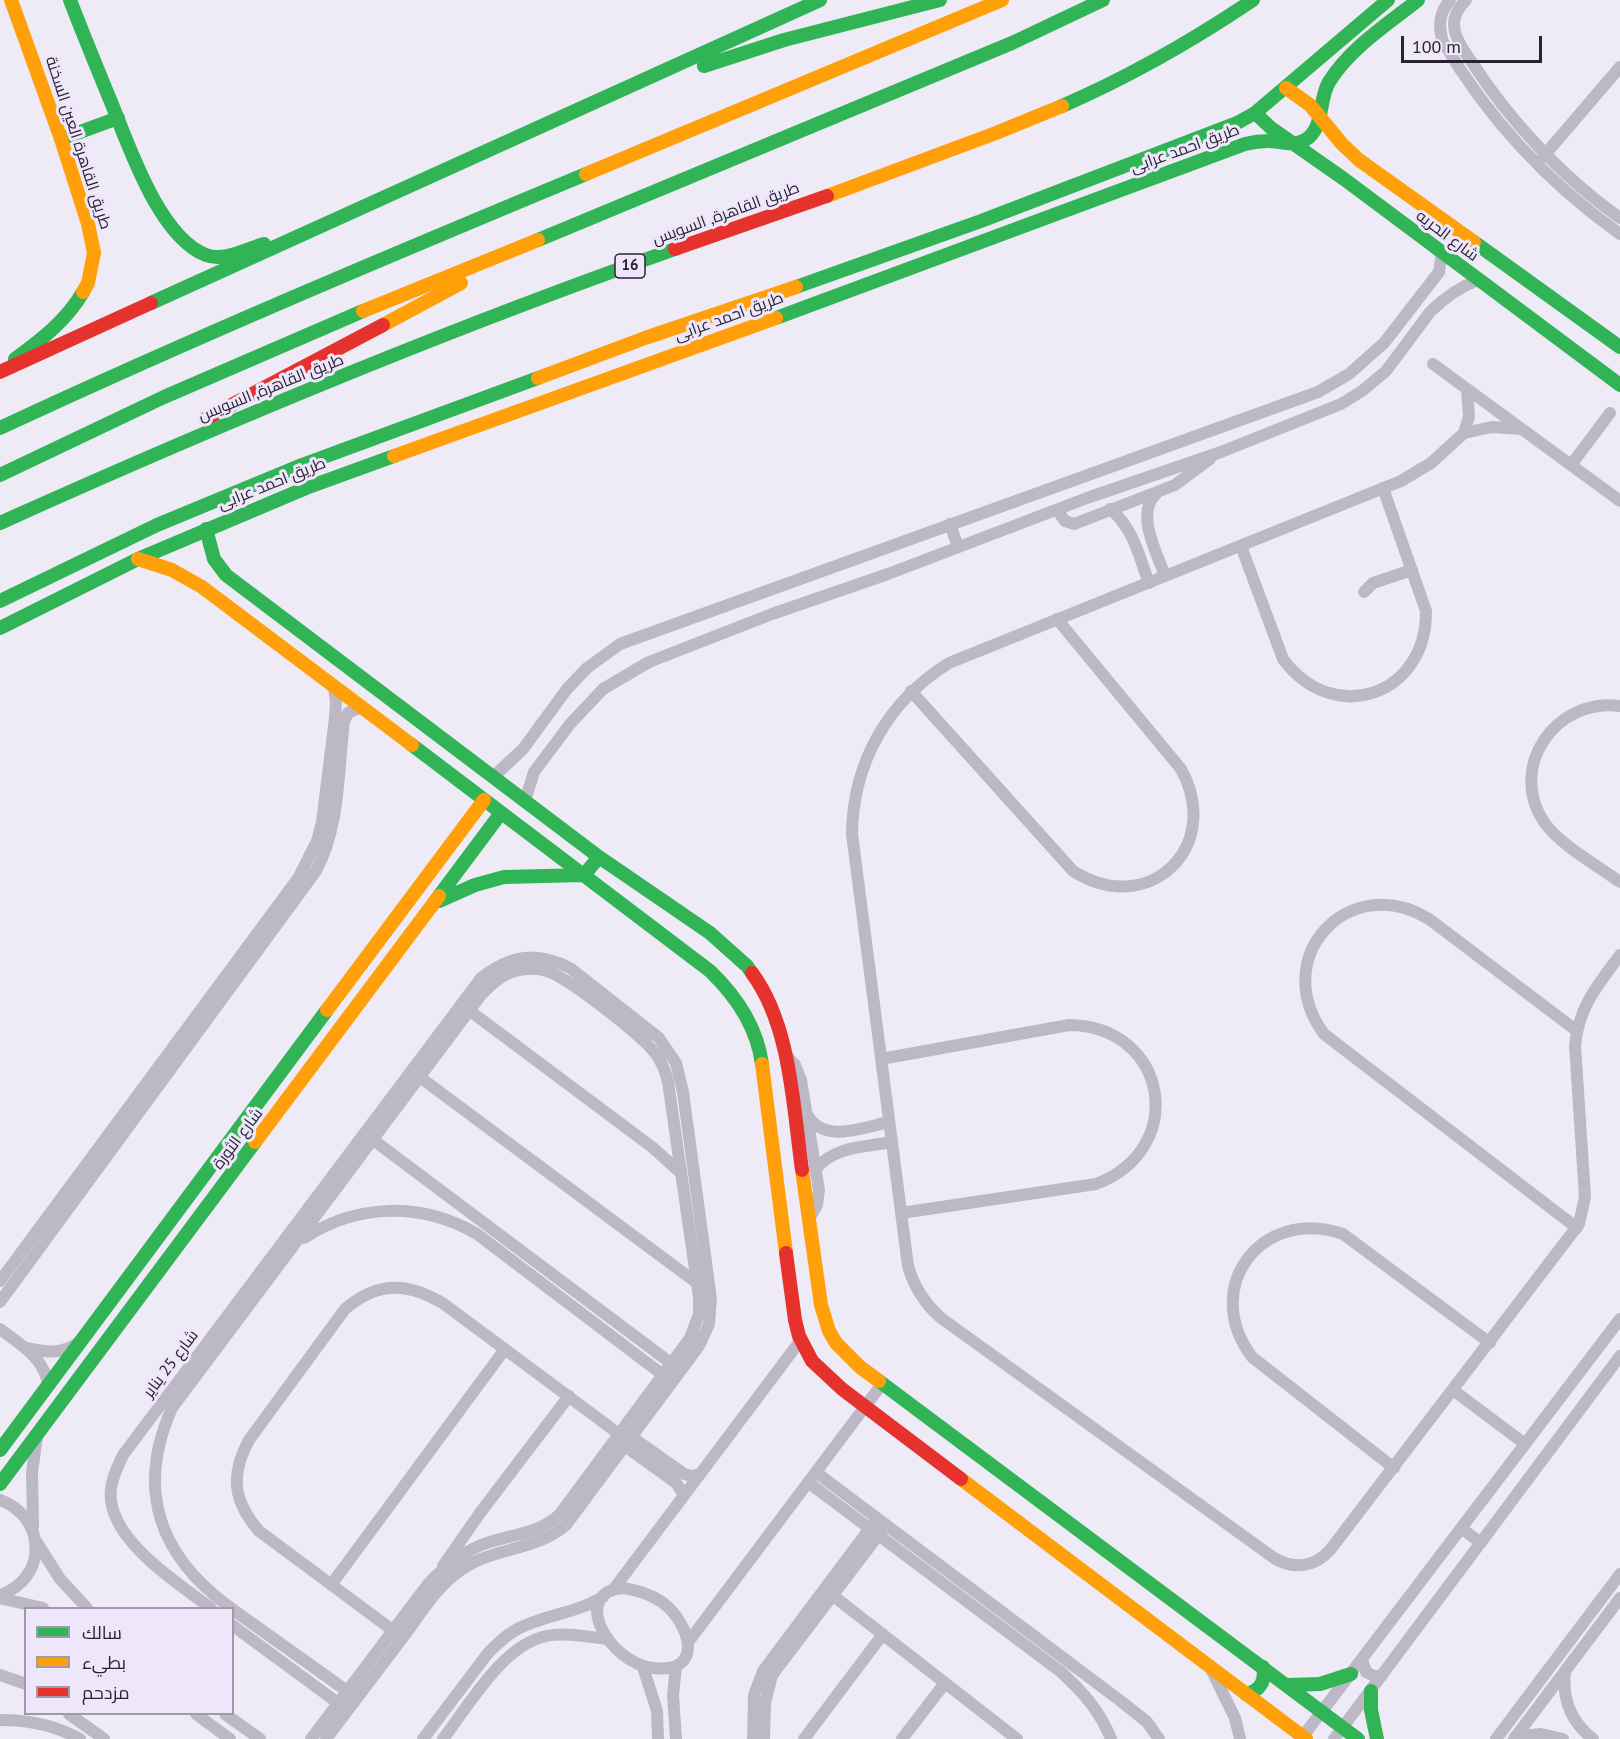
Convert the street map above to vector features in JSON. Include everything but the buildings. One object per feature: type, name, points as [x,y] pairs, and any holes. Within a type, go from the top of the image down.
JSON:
[{"type":"main road","name":"طريق القاهرة العين السخنة","points":[[0,370],[40,340],[73,309],[88,283],[93,253],[92,239],[61,139],[11,0]]},
{"type":"main road","points":[[70,0],[144,182],[157,207],[174,228],[198,251],[209,255],[220,256],[263,244],[294,239]]},
{"type":"main road","points":[[0,370],[820,0]]},
{"type":"main road","points":[[609,97],[784,40],[940,0]]},
{"type":"main road","points":[[0,428],[292,296],[1002,0]]},
{"type":"main road","name":"طريق القاهرة, السويس","points":[[0,475],[164,398],[340,321],[1012,43],[1103,0]]},
{"type":"main road","name":"طريق القاهرة, السويس","points":[[0,523],[97,479],[359,370],[570,288],[1042,116],[1146,67],[1213,28],[1254,0]]},
{"type":"main road","name":"طريق احمد عرابى","points":[[0,601],[119,542],[205,504],[399,429],[645,338],[981,221],[1228,127],[1255,113],[1388,0]]},
{"type":"main road","points":[[1294,144],[1311,135],[1320,117],[1324,91],[1340,68],[1418,0]]},
{"type":"main road","points":[[1328,52],[1326,56],[1329,64],[1340,68]]},
{"type":"main road","name":"شارع الحريه","points":[[1286,87],[1303,98],[1342,144],[1359,160],[1620,347]]},
{"type":"main road","name":"شارع الحريه","points":[[1255,113],[1271,128],[1478,280],[1618,379]]},
{"type":"main road","points":[[61,139],[118,118]]},
{"type":"main road","name":"طريق احمد عرابى","points":[[0,628],[138,559],[306,488],[850,291],[1245,144],[1267,141],[1294,144]]},
{"type":"main road","points":[[1344,180],[1359,160]]},
{"type":"main road","points":[[97,479],[149,448],[421,305],[538,240]]},
{"type":"main road","points":[[399,429],[406,451]]},
{"type":"main road","points":[[206,529],[210,550],[219,568],[599,857],[710,933],[747,966],[761,985],[772,1007],[786,1055],[821,1305],[829,1331],[845,1353],[1210,1667],[1303,1738]]},
{"type":"main road","points":[[138,559],[182,575],[250,622],[334,688],[711,970],[738,1000],[756,1035],[761,1055],[800,1341],[816,1366],[866,1408],[1263,1667],[1358,1739]]},
{"type":"main road","points":[[250,622],[263,603]]},
{"type":"main road","name":"شارع الثورة","points":[[0,1450],[484,800]]},
{"type":"main road","name":"شارع الثورة","points":[[0,1484],[501,813]]},
{"type":"main road","points":[[436,903],[460,890],[487,881],[514,876],[584,875],[599,857]]},
{"type":"main road","points":[[294,1055],[311,1069]]},
{"type":"main road","points":[[780,1191],[804,1185]]},
{"type":"main road","points":[[1246,1694],[1262,1686],[1265,1680],[1263,1667]]},
{"type":"main road","points":[[1287,1685],[1315,1686],[1334,1682],[1351,1674]]},
{"type":"main road","points":[[1371,1691],[1371,1710],[1377,1739]]},
{"type":"street","points":[[1450,0],[1441,16],[1443,42],[1493,116],[1537,164],[1570,195],[1620,234]]},
{"type":"street","points":[[1466,0],[1455,16],[1454,30],[1466,54],[1505,107],[1546,153],[1576,183],[1620,218]]},
{"type":"street","points":[[1441,16],[1455,16]]},
{"type":"street","points":[[1455,62],[1466,54]]},
{"type":"street","points":[[1537,164],[1620,67]]},
{"type":"street","points":[[493,777],[523,749],[567,689],[587,668],[620,644],[1318,392],[1349,374],[1384,343],[1439,272],[1442,253]]},
{"type":"street","points":[[525,801],[534,771],[570,724],[603,689],[649,662],[772,614],[1221,452],[1352,398],[1379,378],[1438,304],[1456,290],[1478,280]]},
{"type":"street","points":[[1433,364],[1620,501]]},
{"type":"street","points":[[1464,433],[1469,416],[1467,389]]},
{"type":"street","points":[[1306,395],[1320,412]]},
{"type":"street","points":[[1571,465],[1610,413]]},
{"type":"street","points":[[1521,429],[1492,427],[1464,433],[1431,463],[1410,477],[949,663],[911,691],[890,715],[870,749],[857,787],[852,834],[911,1275],[923,1299],[935,1312],[1280,1562],[1293,1566],[1307,1565],[1326,1556],[1577,1228],[1585,1197],[1575,1045],[1577,1030],[1582,1012],[1591,995],[1620,955]]},
{"type":"street","points":[[1057,510],[1065,522],[1074,524],[1159,492],[1186,478],[1221,452]]},
{"type":"street","points":[[1241,546],[1283,659],[1293,672],[1305,683],[1334,695],[1350,697],[1382,689],[1407,670],[1423,642],[1426,627],[1426,611],[1383,488]]},
{"type":"street","points":[[1159,492],[1151,499],[1147,509],[1148,524],[1165,576]]},
{"type":"street","points":[[1110,509],[1124,521],[1130,532],[1149,583]]},
{"type":"street","points":[[950,524],[958,547]]},
{"type":"street","points":[[1130,532],[1148,524]]},
{"type":"street","points":[[1364,592],[1373,583],[1412,570]]},
{"type":"street","points":[[911,691],[1073,871],[1086,880],[1110,886],[1135,886],[1150,881],[1171,867],[1186,847],[1192,832],[1195,816],[1194,799],[1189,783],[1181,769],[1058,620]]},
{"type":"street","points":[[0,1281],[299,877],[317,841],[322,822],[335,718],[334,688]]},
{"type":"street","points":[[0,1302],[316,872],[330,839],[334,820],[344,721],[348,713],[361,706]]},
{"type":"street","points":[[1620,706],[1592,706],[1574,712],[1559,722],[1545,737],[1537,751],[1532,787],[1536,805],[1544,821],[1555,835],[1620,882]]},
{"type":"street","points":[[540,727],[558,740]]},
{"type":"street","points":[[1577,1030],[1429,919],[1403,906],[1375,904],[1347,912],[1335,920],[1316,941],[1306,968],[1304,982],[1308,1003],[1316,1023],[1324,1034],[1577,1228]]},
{"type":"street","points":[[311,1739],[346,1691],[461,1569],[488,1556],[542,1541],[559,1531],[572,1517],[663,1375],[700,1333],[693,1212],[681,1077],[668,1050],[647,1028],[580,976],[556,961],[540,957],[524,957],[494,968],[482,978],[369,1136]]},
{"type":"street","points":[[369,1136],[421,1078],[492,984],[514,971],[539,969],[568,982],[640,1038],[658,1057],[668,1082],[681,1173],[691,1196]]},
{"type":"street","points":[[470,1011],[652,1147],[681,1173]]},
{"type":"street","points":[[881,1059],[1069,1025],[1083,1025],[1110,1033],[1133,1049],[1149,1072],[1156,1099],[1153,1127],[1141,1152],[1127,1168],[1109,1179],[1096,1184],[901,1213]]},
{"type":"street","points":[[786,1055],[800,1076],[816,1170],[818,1200],[809,1219]]},
{"type":"street","points":[[421,1078],[697,1283]]},
{"type":"street","points":[[807,1116],[819,1129],[836,1133],[889,1122]]},
{"type":"street","points":[[836,1133],[839,1151]]},
{"type":"street","points":[[369,1136],[672,1364]]},
{"type":"street","name":"شارع 25 يناير","points":[[227,1607],[195,1578],[173,1548],[164,1530],[158,1510],[155,1468],[164,1427],[172,1408],[227,1325],[296,1244],[369,1136]]},
{"type":"street","name":"شارع 25 يناير","points":[[210,1607],[133,1545],[120,1530],[112,1511],[110,1491],[115,1471],[123,1455],[227,1325],[369,1136]]},
{"type":"street","points":[[652,1147],[668,1147],[677,1142]]},
{"type":"street","points":[[816,1170],[828,1157],[839,1151],[892,1142]]},
{"type":"street","points":[[296,1244],[317,1230],[363,1213],[388,1210],[413,1211],[438,1216],[477,1234],[663,1375]]},
{"type":"street","points":[[633,1435],[700,1333],[711,1311],[711,1299],[693,1212]]},
{"type":"street","points":[[477,1234],[485,1223]]},
{"type":"street","points":[[1394,1468],[1252,1357],[1244,1346],[1233,1319],[1233,1291],[1240,1271],[1252,1253],[1262,1244],[1287,1231],[1315,1227],[1342,1234],[1490,1342]]},
{"type":"street","points":[[398,1634],[259,1531],[248,1518],[237,1488],[237,1471],[241,1455],[249,1440],[345,1309],[364,1295],[387,1288],[411,1289],[433,1297],[569,1396],[676,1483],[684,1495]]},
{"type":"street","points":[[1303,1738],[1620,1319]]},
{"type":"street","points":[[0,1329],[25,1348],[44,1368],[48,1386]]},
{"type":"street","points":[[423,1739],[488,1653],[500,1641],[520,1628],[582,1608],[608,1593],[633,1590],[645,1593],[661,1601],[675,1615],[688,1641],[687,1653],[676,1666],[666,1669],[642,1666],[626,1659],[607,1639],[598,1617],[598,1606],[608,1593],[684,1495],[800,1341]]},
{"type":"street","points":[[25,1348],[54,1353],[67,1350],[80,1343]]},
{"type":"street","points":[[331,1585],[506,1349]]},
{"type":"street","points":[[1334,1739],[1620,1356]]},
{"type":"street","points":[[1602,1381],[1620,1374]]},
{"type":"street","points":[[688,1641],[882,1384]]},
{"type":"street","points":[[1453,1390],[1525,1444]]},
{"type":"street","points":[[440,1572],[480,1513],[569,1396]]},
{"type":"street","points":[[326,1739],[398,1634],[428,1584],[467,1552],[482,1545],[533,1531],[552,1522],[622,1440],[625,1432],[633,1435],[684,1474],[692,1476],[700,1474]]},
{"type":"street","points":[[0,1596],[11,1591],[26,1578],[34,1560],[32,1472],[38,1434]]},
{"type":"street","points":[[813,1478],[1122,1702],[1147,1722],[1159,1739]]},
{"type":"street","points":[[0,1500],[24,1515],[60,1579],[86,1607]]},
{"type":"street","points":[[753,1739],[753,1708],[763,1671],[828,1592],[878,1526]]},
{"type":"street","points":[[878,1526],[1061,1672],[1089,1699],[1101,1717],[1111,1739]]},
{"type":"street","points":[[1461,1528],[1481,1543]]},
{"type":"street","points":[[1496,1739],[1620,1574]]},
{"type":"street","points":[[828,1592],[1017,1739]]},
{"type":"street","points":[[764,1739],[765,1703],[772,1675],[828,1592]]},
{"type":"street","points":[[0,1596],[39,1607]]},
{"type":"street","points":[[1515,1738],[1619,1600]]},
{"type":"street","name":"شارع 25 يناير","points":[[241,1626],[346,1691]]},
{"type":"street","name":"شارع 25 يناير","points":[[241,1626],[338,1703]]},
{"type":"street","points":[[443,1739],[502,1663],[514,1651],[530,1641],[564,1634],[607,1639]]},
{"type":"street","points":[[804,1739],[883,1634]]},
{"type":"street","points":[[488,1653],[502,1663]]},
{"type":"street","points":[[1362,1659],[1366,1672],[1374,1676],[1382,1676]]},
{"type":"street","points":[[642,1666],[657,1711],[658,1739]]},
{"type":"street","points":[[676,1666],[673,1695],[676,1739]]},
{"type":"street","points":[[1210,1667],[1235,1718],[1240,1739]]},
{"type":"street","points":[[1565,1671],[1563,1685],[1565,1699],[1570,1713],[1587,1738]]},
{"type":"street","points":[[0,1676],[24,1683]]},
{"type":"street","points":[[902,1739],[945,1683]]},
{"type":"street","points":[[71,1715],[98,1737]]},
{"type":"street","points":[[199,1715],[230,1739]]},
{"type":"street","points":[[228,1715],[260,1739]]},
{"type":"street","points":[[0,1720],[22,1720],[46,1725],[80,1739]]},
{"type":"street","points":[[1515,1738],[1541,1734],[1563,1739]]},
{"type":"traffic: fast","points":[[70,0],[137,165],[160,210],[174,230],[189,245],[213,257],[228,256],[264,244]]},
{"type":"traffic: fast","points":[[151,303],[820,0]]},
{"type":"traffic: fast","points":[[704,66],[784,40],[940,0]]},
{"type":"traffic: fast","points":[[538,240],[1012,43],[1103,0]]},
{"type":"traffic: fast","points":[[1062,106],[1160,58],[1253,0]]},
{"type":"traffic: fast","points":[[796,287],[981,221],[1237,123],[1255,113],[1388,0]]},
{"type":"traffic: fast","points":[[776,318],[1245,144],[1265,141],[1296,143],[1305,140],[1316,128],[1326,89],[1338,70],[1358,47],[1418,0]]},
{"type":"traffic: fast","points":[[1255,113],[1271,128],[1344,179],[1620,385]]},
{"type":"traffic: fast","points":[[61,139],[118,118]]},
{"type":"traffic: fast","points":[[0,428],[218,330],[586,174]]},
{"type":"traffic: fast","points":[[1474,242],[1620,347]]},
{"type":"traffic: fast","points":[[0,523],[167,449],[335,379],[504,312],[675,249]]},
{"type":"traffic: fast","points":[[15,359],[44,337],[69,312],[83,292]]},
{"type":"traffic: fast","points":[[0,475],[164,397],[363,311]]},
{"type":"traffic: fast","points":[[0,601],[157,525],[302,465],[538,378]]},
{"type":"traffic: fast","points":[[0,628],[138,559],[306,488],[394,456]]},
{"type":"traffic: fast","points":[[206,529],[214,559],[226,575],[599,857],[710,933],[752,973]]},
{"type":"traffic: fast","points":[[412,745],[710,971],[744,1013],[755,1037],[762,1064]]},
{"type":"traffic: fast","points":[[439,896],[501,813]]},
{"type":"traffic: fast","points":[[439,901],[475,885],[504,877],[584,875],[599,857]]},
{"type":"traffic: fast","points":[[0,1450],[327,1010]]},
{"type":"traffic: fast","points":[[0,1484],[255,1142]]},
{"type":"traffic: fast","points":[[879,1381],[1358,1739]]},
{"type":"traffic: fast","points":[[1246,1694],[1261,1685],[1264,1677],[1263,1667]]},
{"type":"traffic: fast","points":[[1288,1685],[1320,1684],[1351,1674]]},
{"type":"traffic: fast","points":[[1371,1691],[1371,1710],[1377,1739]]},
{"type":"traffic: slow","points":[[11,0],[61,139],[88,224],[94,253],[88,283],[83,292]]},
{"type":"traffic: slow","points":[[586,174],[1002,0]]},
{"type":"traffic: slow","points":[[1286,88],[1310,105],[1342,144],[1359,160],[1474,242]]},
{"type":"traffic: slow","points":[[827,196],[1062,106]]},
{"type":"traffic: slow","points":[[363,311],[538,240]]},
{"type":"traffic: slow","points":[[383,325],[461,283]]},
{"type":"traffic: slow","points":[[538,378],[645,338],[796,287]]},
{"type":"traffic: slow","points":[[394,456],[776,318]]},
{"type":"traffic: slow","points":[[138,559],[172,570],[202,587],[412,745]]},
{"type":"traffic: slow","points":[[327,1010],[484,800]]},
{"type":"traffic: slow","points":[[255,1142],[439,896]]},
{"type":"traffic: slow","points":[[762,1064],[786,1253]]},
{"type":"traffic: slow","points":[[802,1170],[821,1305],[829,1331],[836,1343],[860,1367],[879,1381]]},
{"type":"traffic: slow","points":[[961,1479],[1306,1739]]},
{"type":"traffic: jam","points":[[675,249],[827,196]]},
{"type":"traffic: jam","points":[[0,372],[151,303]]},
{"type":"traffic: jam","points":[[205,419],[383,325]]},
{"type":"traffic: jam","points":[[752,973],[765,994],[783,1042],[793,1094],[802,1170]]},
{"type":"traffic: jam","points":[[786,1253],[795,1320],[799,1336],[812,1361],[842,1389],[961,1479]]}]
